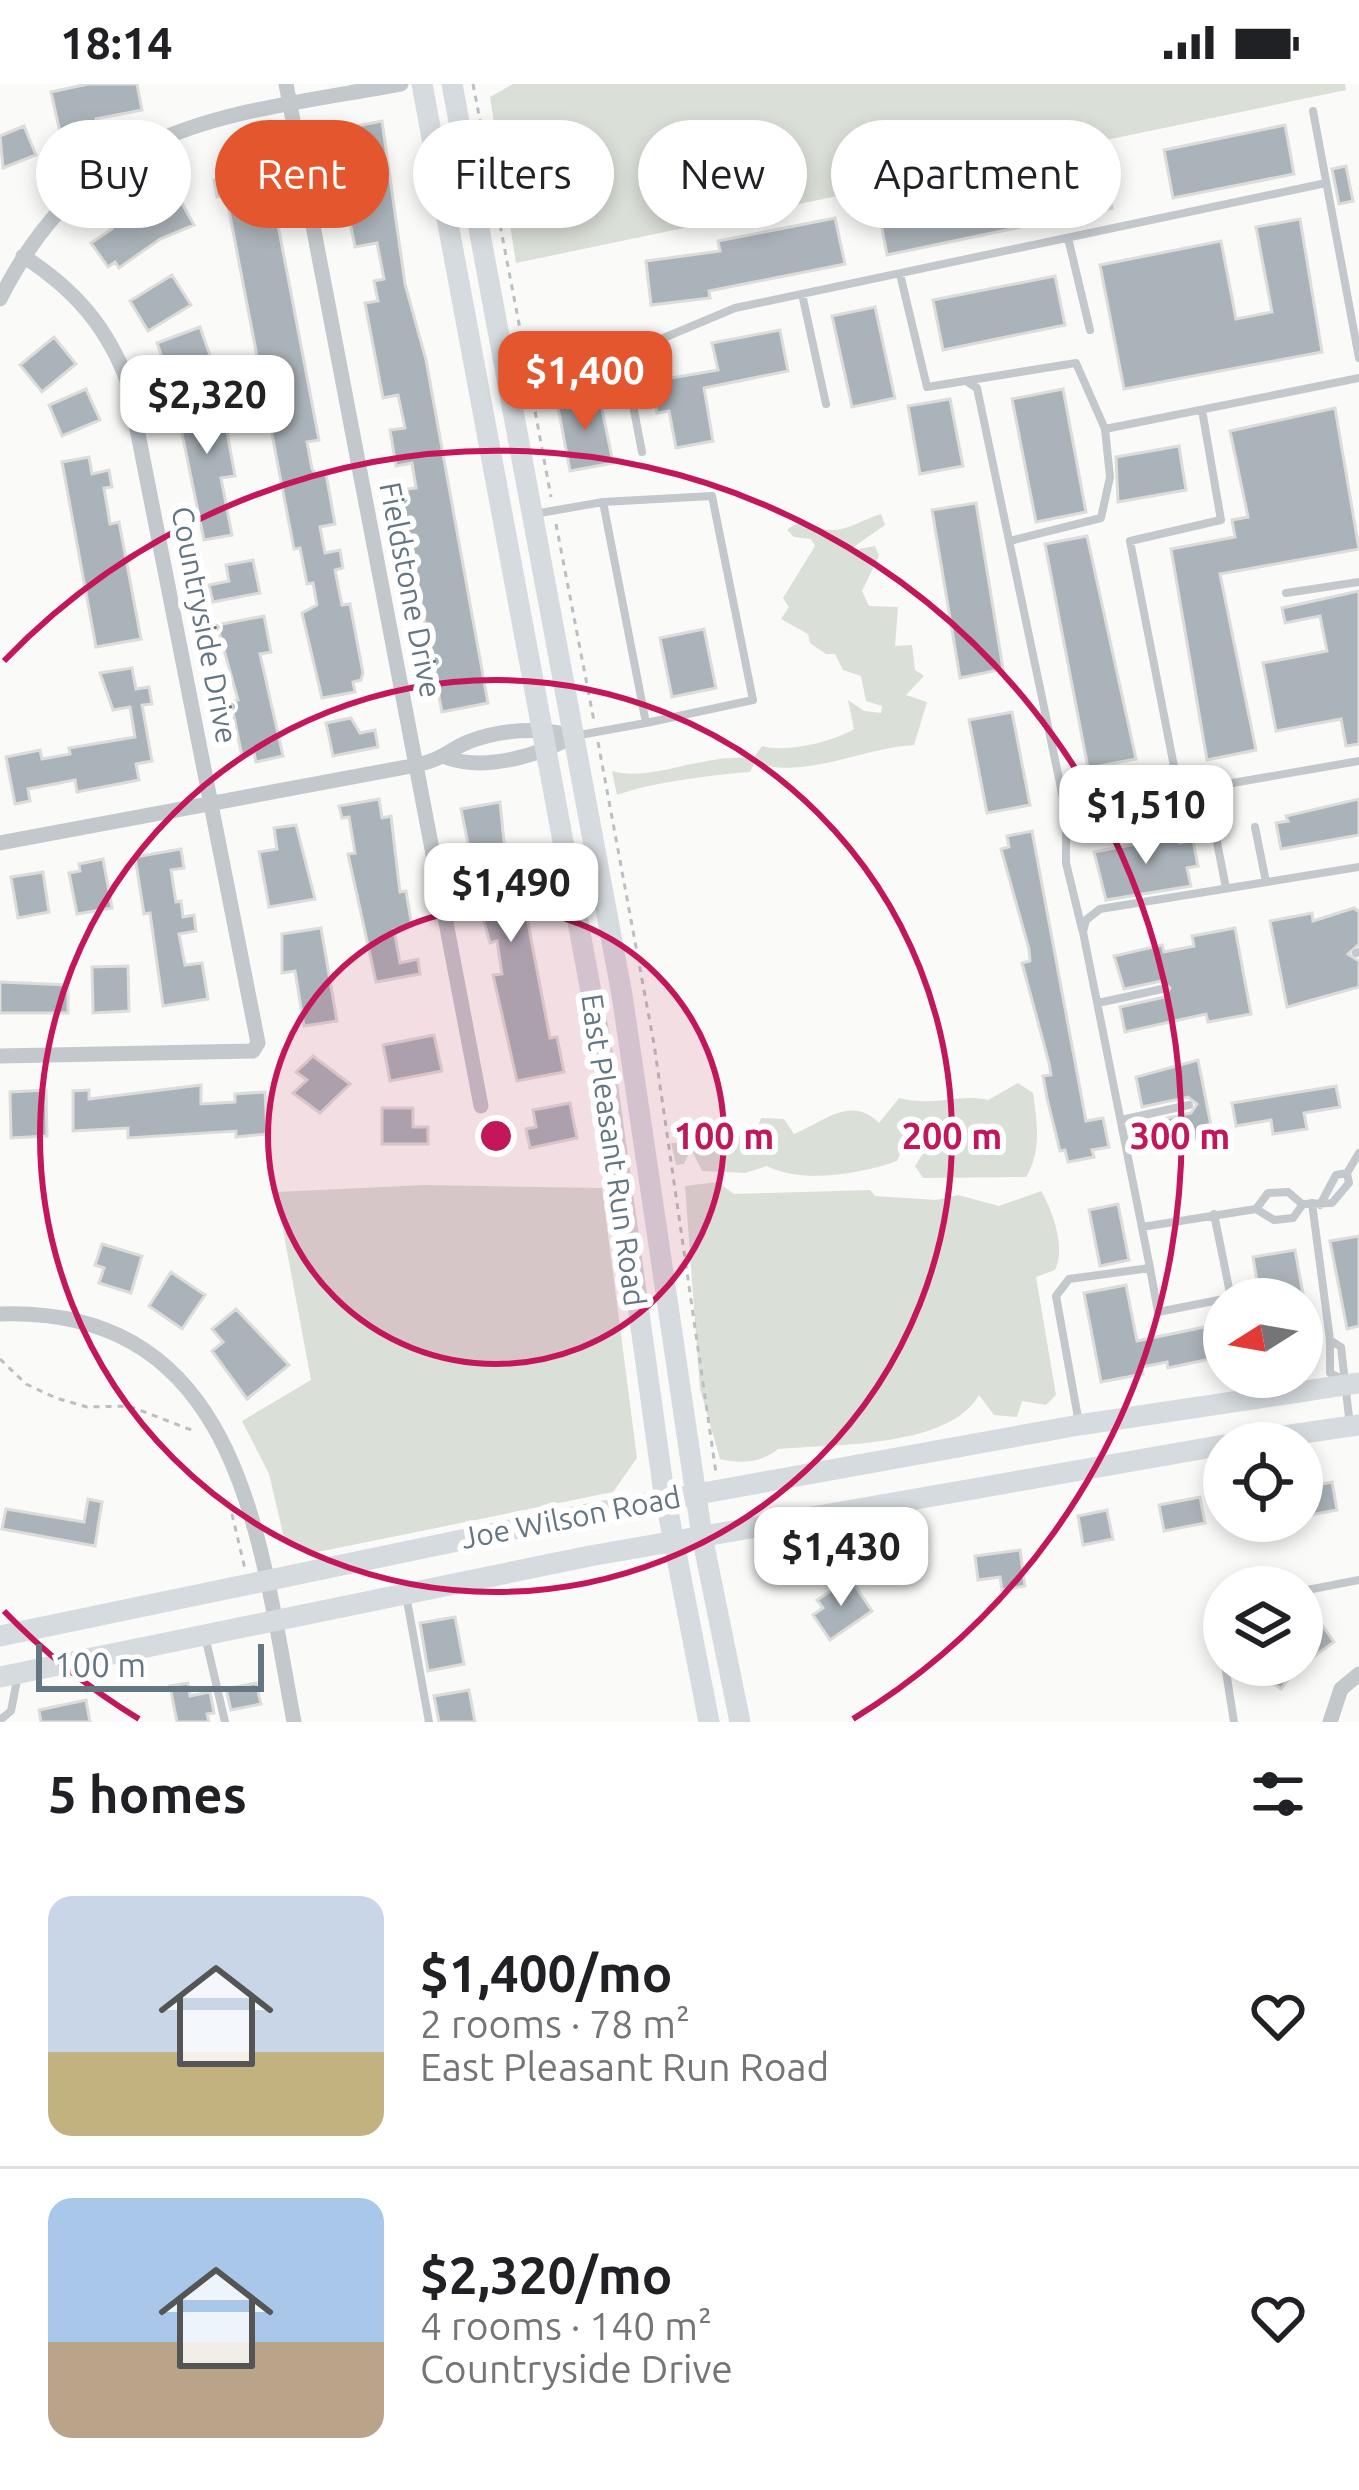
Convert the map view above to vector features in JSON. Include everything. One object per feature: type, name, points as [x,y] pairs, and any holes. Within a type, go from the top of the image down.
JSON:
[{"type":"main road","name":"East Pleasant Run Road","points":[[422,84],[609,1088],[665,1500],[709,1722]]},
{"type":"main road","name":"East Pleasant Run Road","points":[[452,84],[622,994],[695,1495],[740,1722]]},
{"type":"main road","points":[[479,386],[508,380]]},
{"type":"main road","name":"Joe Wilson Road","points":[[8,1635],[665,1500],[1079,1424],[1347,1382]]},
{"type":"main road","points":[[1323,1430],[1354,1426]]},
{"type":"main road","name":"Joe Wilson Road","points":[[9,1675],[674,1541],[1203,1448]]},
{"type":"main road","points":[[8,1635],[9,1675]]},
{"type":"street","name":"Fieldstone Drive","points":[[286,84],[481,1106]]},
{"type":"street","points":[[0,299],[56,208],[130,153],[208,122],[401,84]]},
{"type":"street","name":"Countryside Drive","points":[[0,1056],[253,1051],[258,1043],[128,383],[115,348],[92,314],[64,283],[23,256]]},
{"type":"street","points":[[0,843],[416,765],[448,758],[466,742],[542,727],[573,736]]},
{"type":"street","points":[[448,758],[468,765],[546,751],[573,736]]},
{"type":"street","points":[[0,1314],[25,1313],[108,1333],[145,1349],[214,1420],[239,1470],[257,1581],[275,1619],[294,1722]]},
{"type":"street","points":[[1330,1722],[1341,1689],[1359,1674]]},
{"type":"lane","points":[[1313,111],[1359,358]]},
{"type":"lane","points":[[595,368],[574,358],[522,366],[508,380],[530,386],[595,368],[712,315],[1326,183]]},
{"type":"lane","points":[[1068,238],[1090,330]]},
{"type":"lane","points":[[900,274],[927,387],[1076,363],[1105,429],[1110,477],[1101,518],[1009,541]]},
{"type":"lane","points":[[802,294],[826,404]]},
{"type":"lane","points":[[622,353],[642,452]]},
{"type":"lane","points":[[1105,429],[1359,378]]},
{"type":"lane","points":[[968,382],[977,388],[1066,812],[1066,863],[1158,1312],[1203,1303]]},
{"type":"lane","points":[[1179,793],[1130,541],[1221,520],[1202,410]]},
{"type":"lane","points":[[532,514],[603,502],[712,496],[753,700],[573,736]]},
{"type":"lane","points":[[603,502],[646,723]]},
{"type":"lane","points":[[1286,593],[1359,582]]},
{"type":"lane","points":[[1066,812],[1359,761]]},
{"type":"lane","points":[[1256,827],[1266,882]]},
{"type":"lane","points":[[1215,832],[1226,888]]},
{"type":"lane","points":[[1083,932],[1086,920],[1100,909],[1359,867]]},
{"type":"lane","points":[[1098,1003],[1162,989]]},
{"type":"lane","points":[[1121,1120],[1189,1105]]},
{"type":"lane","points":[[1256,1209],[1268,1192],[1288,1192],[1312,1204],[1333,1203],[1349,1184],[1348,1173],[1359,1154]]},
{"type":"lane","points":[[1142,1227],[1256,1209],[1274,1220],[1293,1218],[1312,1204]]},
{"type":"lane","points":[[1312,1204],[1330,1340],[1340,1347],[1354,1426]]},
{"type":"lane","points":[[1214,1214],[1227,1278]]},
{"type":"lane","points":[[1079,1424],[1056,1296],[1069,1280],[1150,1268]]},
{"type":"lane","points":[[1323,1587],[1359,1580]]},
{"type":"lane","points":[[405,1594],[429,1722]]},
{"type":"lane","points":[[205,1634],[225,1722]]},
{"type":"lane","points":[[0,1720],[11,1711],[9,1675]]},
{"type":"lane","points":[[1229,1686],[1234,1722]]},
{"type":"path","points":[[0,1359],[26,1384],[56,1398],[86,1407],[129,1406],[194,1430],[207,1442]]},
{"type":"path","points":[[230,1502],[257,1581]]},
{"type":"shaded area","points":[[513,84],[1345,84],[1346,90],[1121,137],[1121,120],[831,120],[831,197],[807,202],[807,120],[638,120],[638,228],[684,228],[516,263],[511,228],[614,228],[614,120],[494,120],[490,97]]},
{"type":"shaded area","points":[[881,514],[885,525],[848,551],[875,546],[879,556],[862,591],[869,606],[898,607],[895,646],[912,645],[915,670],[924,676],[906,695],[927,702],[914,745],[793,768],[755,762],[750,772],[665,783],[617,795],[612,771],[644,773],[718,759],[753,759],[762,746],[822,742],[854,729],[848,700],[864,711],[881,713],[882,706],[866,701],[861,676],[843,670],[835,654],[826,654],[810,643],[808,634],[781,619],[789,607],[783,598],[815,546],[811,539],[794,537],[787,530],[805,523],[839,529]]},
{"type":"shaded area","points":[[1018,1083],[1033,1093],[1037,1125],[1034,1157],[1026,1177],[923,1178],[915,1166],[928,1145],[906,1142],[897,1161],[849,1173],[797,1175],[767,1166],[745,1173],[702,1171],[691,1149],[684,1164],[676,1165],[671,1143],[697,1143],[710,1132],[754,1137],[761,1118],[784,1119],[794,1134],[848,1111],[869,1115],[879,1123],[899,1098],[988,1100]]},
{"type":"shaded area","points":[[717,1182],[734,1194],[870,1190],[875,1196],[936,1200],[958,1195],[999,1206],[1041,1191],[1059,1241],[1055,1270],[1036,1277],[1056,1395],[1046,1405],[1022,1401],[1017,1417],[994,1415],[979,1395],[964,1412],[917,1434],[858,1444],[778,1449],[750,1461],[720,1459],[700,1389],[685,1186]]},
{"type":"shaded area","points":[[425,1185],[602,1188],[637,1458],[613,1492],[308,1554],[285,1542],[269,1474],[242,1421],[311,1380],[276,1192]]},
{"type":"building","points":[[88,84],[137,84],[142,110],[96,120],[57,120],[51,92]]},
{"type":"building","points":[[1285,125],[1294,174],[1173,198],[1164,150]]},
{"type":"building","points":[[24,126],[36,155],[3,168],[0,136]]},
{"type":"building","points":[[1346,166],[1353,201],[1339,204],[1332,169]]},
{"type":"building","points":[[389,171],[405,284],[426,360],[488,703],[442,712],[401,499],[408,498],[407,489],[416,488],[412,463],[396,466],[390,430],[405,428],[398,395],[383,398],[365,303],[378,301],[374,281],[384,279],[377,243],[355,247],[351,228],[389,228]]},
{"type":"building","points":[[831,219],[845,264],[709,291],[710,298],[651,305],[646,261],[720,251],[718,241],[807,228],[807,224]]},
{"type":"building","points":[[1300,219],[1322,352],[1124,389],[1100,265],[1221,241],[1236,319],[1272,312],[1256,227]]},
{"type":"building","points":[[187,228],[160,239],[119,268],[115,262],[108,267],[91,243],[112,229]]},
{"type":"building","points":[[232,228],[279,228],[319,440],[307,442],[312,469],[318,476],[326,474],[335,524],[320,527],[325,553],[340,550],[343,568],[335,570],[342,605],[350,604],[363,673],[361,680],[353,682],[355,692],[322,698],[302,613],[317,605],[313,583],[307,584],[300,548],[294,549]]},
{"type":"building","points":[[882,228],[1016,228],[887,255]]},
{"type":"building","points":[[172,275],[191,305],[148,331],[130,301]]},
{"type":"building","points":[[1055,276],[1065,325],[943,350],[933,300]]},
{"type":"building","points":[[875,307],[895,398],[852,407],[832,316]]},
{"type":"building","points":[[200,327],[212,361],[169,377],[157,343]]},
{"type":"building","points":[[780,330],[788,371],[704,388],[713,441],[676,448],[669,411],[657,413],[654,395],[668,392],[665,379],[718,370],[712,343]]},
{"type":"building","points":[[54,337],[76,364],[42,392],[20,365]]},
{"type":"building","points":[[219,387],[235,476],[221,478],[232,535],[204,540],[174,395]]},
{"type":"building","points":[[86,389],[100,420],[62,436],[49,405]]},
{"type":"building","points":[[1063,389],[1086,512],[1036,522],[1012,399]]},
{"type":"building","points":[[599,394],[613,463],[570,471],[557,402]]},
{"type":"building","points":[[950,399],[963,466],[920,474],[908,406]]},
{"type":"building","points":[[1335,408],[1359,549],[1220,574],[1256,750],[1207,760],[1171,549],[1235,537],[1232,520],[1248,517],[1230,431]]},
{"type":"building","points":[[1179,446],[1186,490],[1118,502],[1116,457]]},
{"type":"building","points":[[89,457],[92,474],[109,470],[112,487],[104,488],[110,524],[119,522],[141,639],[96,647],[62,462]]},
{"type":"building","points":[[976,503],[1003,669],[960,678],[932,510]]},
{"type":"building","points":[[1087,536],[1136,759],[1088,768],[1045,544]]},
{"type":"building","points":[[253,560],[260,593],[213,602],[209,585],[229,581],[226,565]]},
{"type":"building","points":[[1359,591],[1359,744],[1346,746],[1341,719],[1276,731],[1263,663],[1327,651],[1320,616],[1285,623],[1282,608]]},
{"type":"building","points":[[264,616],[271,652],[260,654],[283,756],[256,762],[254,753],[242,756],[231,702],[238,700],[217,625]]},
{"type":"building","points":[[704,629],[716,688],[672,697],[660,638]]},
{"type":"building","points":[[132,668],[136,689],[149,687],[152,704],[142,705],[152,761],[136,764],[139,780],[77,792],[75,780],[28,789],[30,801],[15,804],[6,757],[40,750],[42,759],[70,754],[69,748],[135,737],[130,707],[113,710],[100,673]]},
{"type":"building","points":[[1012,712],[1030,805],[987,813],[969,720]]},
{"type":"building","points":[[351,718],[360,733],[375,730],[378,747],[333,756],[326,723]]},
{"type":"building","points":[[379,799],[382,818],[391,816],[400,892],[406,891],[412,926],[394,930],[400,963],[418,959],[420,974],[376,982],[348,854],[355,853],[349,817],[342,818],[339,806]]},
{"type":"building","points":[[1359,799],[1359,835],[1281,849],[1276,823],[1288,821],[1286,816]]},
{"type":"building","points":[[500,802],[505,852],[514,850],[550,1038],[557,1037],[564,1072],[517,1081],[493,975],[502,974],[497,941],[490,943],[483,918],[461,809]]},
{"type":"building","points":[[296,825],[315,899],[269,907],[259,852],[277,849],[274,828]]},
{"type":"building","points":[[1032,831],[1086,1121],[1103,1118],[1109,1147],[1092,1150],[1094,1157],[1068,1162],[1065,1150],[1060,1151],[1047,1098],[1043,1076],[1051,1075],[1049,1063],[1022,963],[1030,961],[1029,949],[1001,849],[1009,847],[1007,836]]},
{"type":"building","points":[[1178,836],[1180,843],[1193,840],[1198,866],[1187,868],[1191,886],[1106,900],[1094,852]]},
{"type":"building","points":[[181,849],[184,868],[171,870],[176,902],[181,901],[183,917],[194,915],[196,931],[179,934],[185,965],[202,963],[208,999],[163,1006],[150,913],[144,914],[135,857]]},
{"type":"building","points":[[103,859],[112,908],[77,914],[69,873],[80,871],[79,864]]},
{"type":"building","points":[[43,872],[49,912],[18,918],[11,877]]},
{"type":"building","points":[[1354,908],[1359,912],[1359,944],[1348,954],[1359,961],[1359,987],[1287,1007],[1270,921],[1312,913],[1313,921]]},
{"type":"building","points":[[321,928],[337,1021],[304,1026],[295,971],[282,973],[282,934]]},
{"type":"building","points":[[1235,928],[1251,1014],[1208,1022],[1206,1014],[1125,1032],[1120,1007],[1165,997],[1170,988],[1161,981],[1124,989],[1114,956],[1162,945],[1164,952],[1194,946],[1192,936]]},
{"type":"building","points":[[128,966],[129,1011],[93,1013],[92,967]]},
{"type":"building","points":[[0,982],[68,985],[68,1013],[0,1013]]},
{"type":"building","points":[[434,1035],[442,1071],[390,1081],[383,1045]]},
{"type":"building","points":[[313,1056],[350,1084],[320,1113],[293,1093],[307,1080],[296,1072]]},
{"type":"building","points":[[1198,1060],[1213,1136],[1150,1148],[1145,1123],[1191,1113],[1197,1104],[1188,1097],[1142,1107],[1136,1077]]},
{"type":"building","points":[[201,1085],[201,1104],[235,1102],[235,1094],[265,1092],[267,1134],[236,1137],[236,1131],[128,1138],[128,1128],[73,1131],[73,1091],[89,1090],[89,1099]]},
{"type":"building","points":[[1336,1086],[1340,1107],[1304,1113],[1307,1129],[1273,1134],[1271,1120],[1236,1126],[1232,1103]]},
{"type":"building","points":[[46,1090],[47,1136],[11,1138],[10,1092]]},
{"type":"building","points":[[570,1103],[577,1138],[530,1148],[526,1129],[536,1127],[533,1110]]},
{"type":"building","points":[[382,1108],[413,1108],[413,1127],[428,1127],[428,1144],[382,1144]]},
{"type":"building","points":[[1118,1204],[1129,1260],[1100,1266],[1089,1210]]},
{"type":"building","points":[[1359,1236],[1359,1326],[1347,1329],[1330,1241]]},
{"type":"building","points":[[102,1244],[142,1256],[131,1293],[99,1283],[104,1268],[95,1265]]},
{"type":"building","points":[[1295,1250],[1300,1278],[1256,1278],[1253,1257]]},
{"type":"building","points":[[171,1272],[205,1295],[182,1329],[149,1306]]},
{"type":"building","points":[[1126,1285],[1137,1341],[1203,1327],[1203,1360],[1168,1368],[1167,1362],[1142,1367],[1143,1374],[1101,1382],[1084,1293]]},
{"type":"building","points":[[236,1309],[289,1365],[247,1399],[212,1351],[223,1342],[212,1329]]},
{"type":"building","points":[[1332,1482],[1337,1510],[1323,1513],[1323,1484]]},
{"type":"building","points":[[1200,1497],[1203,1523],[1164,1531],[1159,1505]]},
{"type":"building","points":[[88,1499],[102,1502],[95,1546],[2,1529],[6,1509],[84,1522]]},
{"type":"building","points":[[1107,1510],[1113,1539],[1083,1545],[1078,1516]]},
{"type":"building","points":[[1020,1550],[1025,1586],[1002,1590],[1000,1577],[978,1580],[975,1556]]},
{"type":"building","points":[[850,1578],[872,1611],[830,1640],[813,1615],[823,1608],[817,1600]]},
{"type":"building","points":[[455,1617],[464,1664],[428,1671],[420,1623]]},
{"type":"building","points":[[1323,1626],[1334,1642],[1323,1650]]},
{"type":"building","points":[[188,1683],[190,1696],[210,1692],[214,1713],[207,1714],[209,1722],[177,1722],[170,1686]]},
{"type":"building","points":[[256,1683],[261,1704],[231,1710],[226,1689]]},
{"type":"building","points":[[469,1690],[475,1722],[439,1722],[434,1696]]},
{"type":"building","points":[[86,1700],[90,1722],[41,1722],[39,1710]]}]
